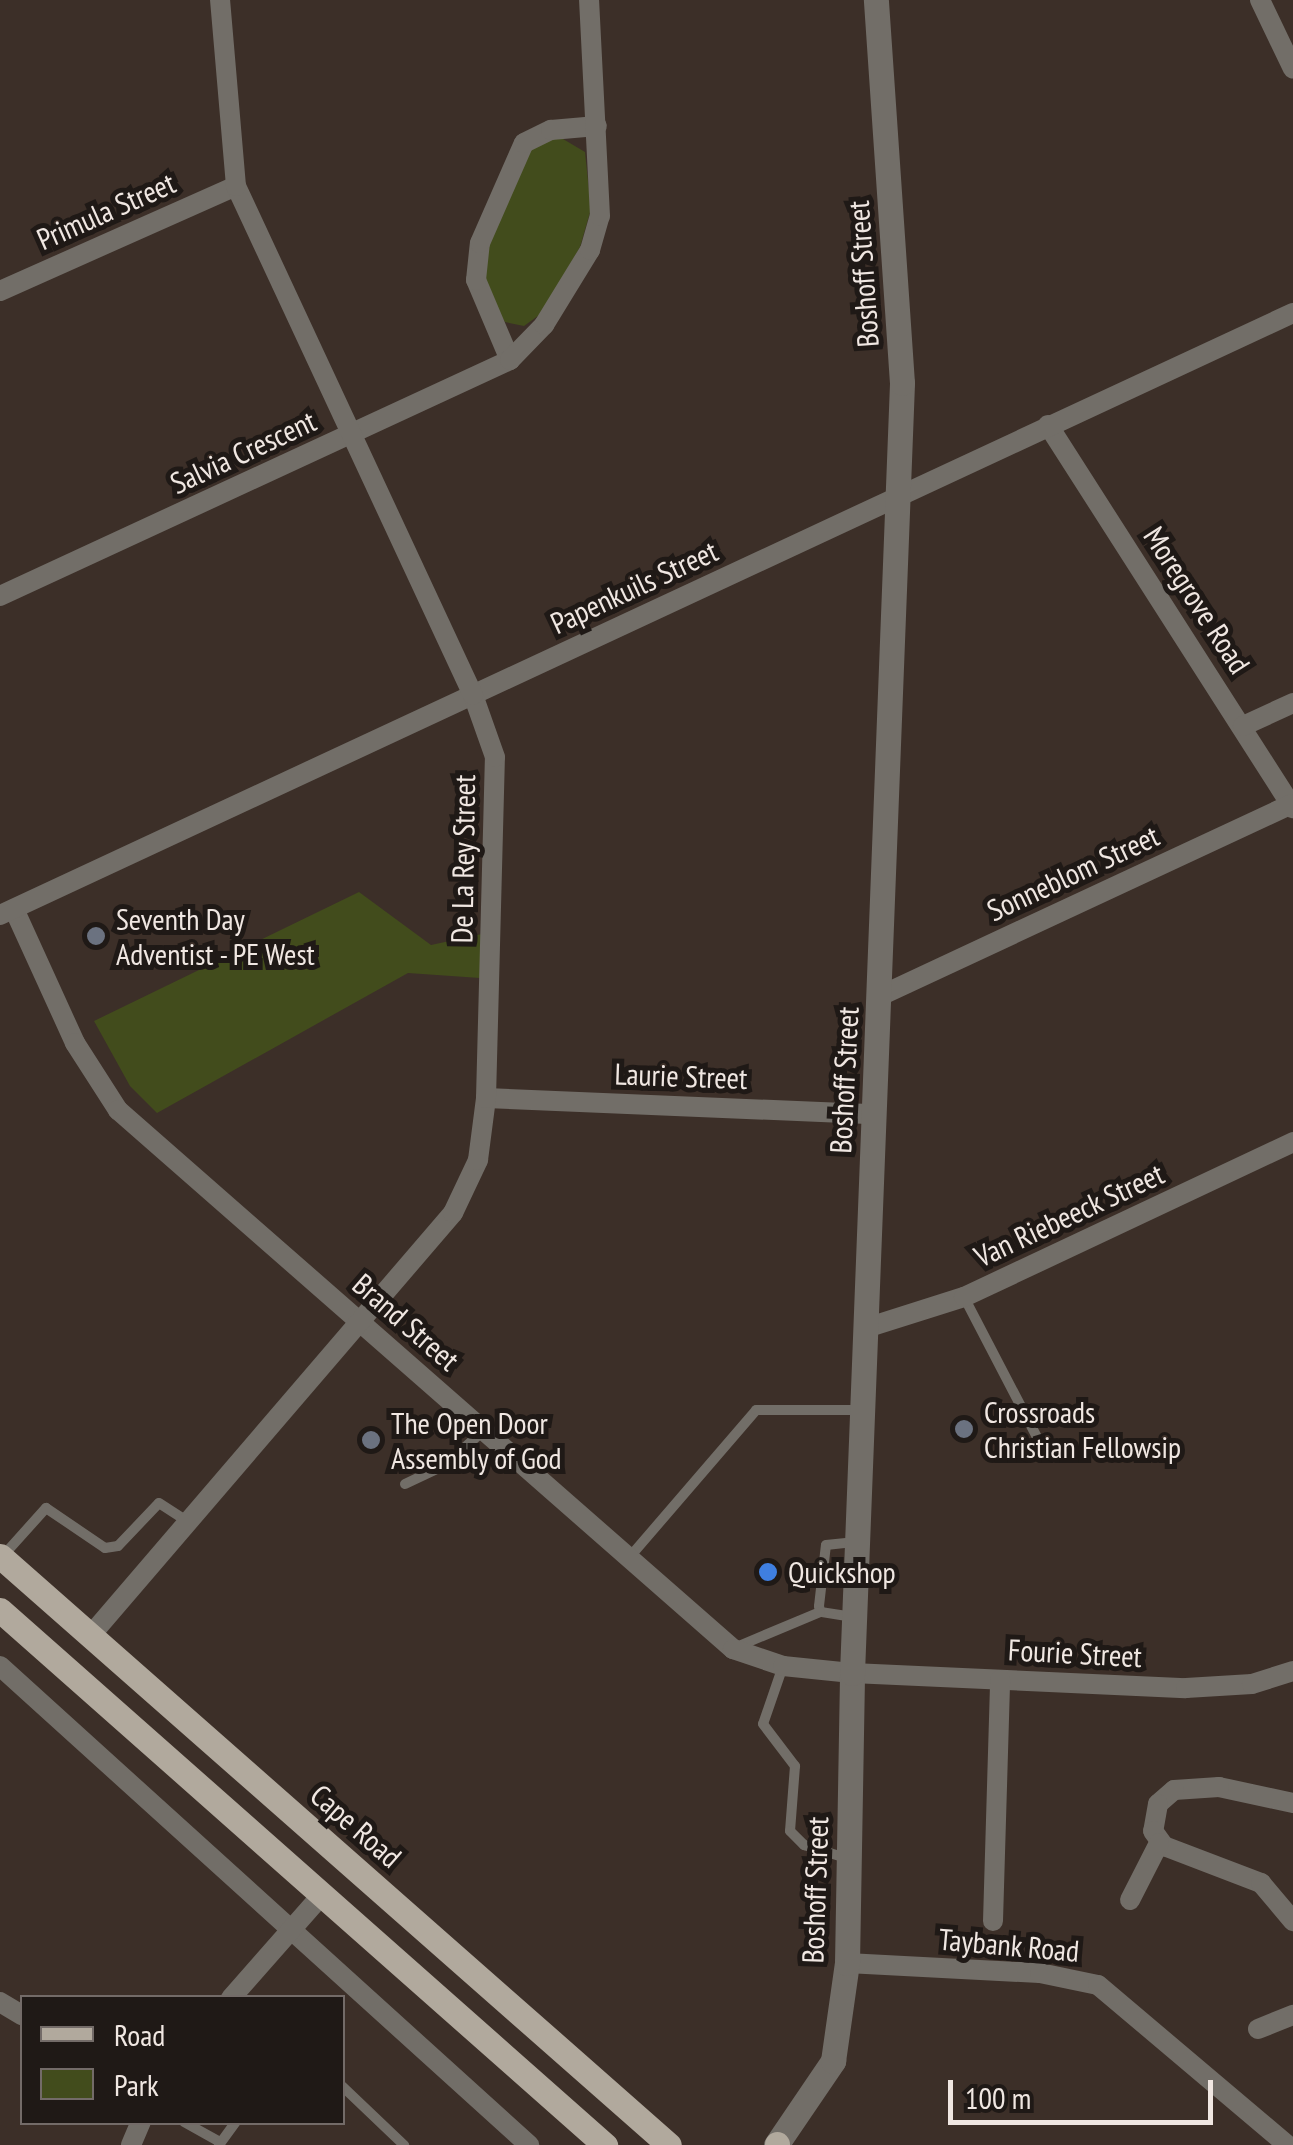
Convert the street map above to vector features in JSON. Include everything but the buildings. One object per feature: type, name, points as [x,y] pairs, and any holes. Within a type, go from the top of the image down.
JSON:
[{"type":"main road","name":"Cape Road","points":[[1,1557],[669,2143]]},
{"type":"main road","points":[[0,1610],[605,2145]]},
{"type":"street","name":"De La Rey Street","points":[[90,1634],[362,1321],[464,1196],[478,1160],[486,1098],[498,790],[473,695],[236,186],[220,0]]},
{"type":"street","name":"Salvia Crescent","points":[[0,596],[510,360],[544,325],[590,250],[602,196],[589,0]]},
{"type":"street","name":"Boshoff Street","points":[[777,2145],[833,2062],[847,1963],[852,1672],[898,497],[900,348],[876,0]]},
{"type":"street","points":[[1260,0],[1293,70]]},
{"type":"street","points":[[510,360],[476,280],[480,243],[524,143],[551,130],[597,126]]},
{"type":"street","name":"Primula Street","points":[[0,291],[236,186]]},
{"type":"street","name":"Papenkuils Street","points":[[7,912],[1293,313]]},
{"type":"street","name":"Moregrove Road","points":[[1048,425],[1292,806]]},
{"type":"street","points":[[1243,726],[1293,703]]},
{"type":"street","name":"Sonneblom Street","points":[[880,996],[1292,806]]},
{"type":"street","name":"Brand Street","points":[[7,912],[74,1043],[118,1110],[733,1649],[782,1666],[852,1672]]},
{"type":"street","name":"Laurie Street","points":[[486,1098],[874,1114]]},
{"type":"street","name":"Van Riebeeck Street","points":[[866,1328],[964,1297],[1293,1142]]},
{"type":"street","points":[[0,1666],[529,2145]]},
{"type":"street","name":"Fourie Street","points":[[852,1672],[1227,1687],[1293,1672]]},
{"type":"street","points":[[994,1922],[1000,1680]]},
{"type":"street","points":[[1130,1900],[1158,1842],[1155,1813],[1174,1790],[1218,1787],[1293,1803]]},
{"type":"street","points":[[1158,1842],[1261,1883],[1293,1921]]},
{"type":"street","points":[[233,1995],[321,1896]]},
{"type":"street","name":"Taybank Road","points":[[847,1963],[1040,1973],[1098,1985],[1286,2145]]},
{"type":"street","points":[[1258,2029],[1293,2015]]},
{"type":"lane","points":[[964,1297],[1038,1438]]},
{"type":"lane","points":[[627,1559],[756,1410],[864,1410]]},
{"type":"lane","points":[[405,1484],[446,1465],[483,1431]]},
{"type":"lane","points":[[1,1557],[46,1508],[105,1548],[118,1546],[159,1503],[188,1522]]},
{"type":"lane","points":[[820,1612],[824,1547],[858,1542]]},
{"type":"lane","points":[[733,1649],[820,1612],[854,1618]]},
{"type":"lane","points":[[782,1666],[763,1724],[796,1766],[790,1831],[804,1845],[849,1859]]},
{"type":"lane","points":[[345,2089],[404,2145]]},
{"type":"lane","points":[[189,2125],[219,2144]]},
{"type":"green space","points":[[558,136],[585,152],[591,209],[580,247],[542,313],[524,326],[505,322],[489,298],[481,257],[529,145]]},
{"type":"green space","points":[[359,892],[431,945],[482,934],[480,978],[408,973],[157,1113],[130,1086],[94,1021]]},
{"type":"place","name":"Seventh Day Adventist - PE West","points":[[96,936]]},
{"type":"place","name":"Crossroads Christian Fellowsip","points":[[964,1429]]},
{"type":"place","name":"The Open Door Assembly of God","points":[[371,1440]]},
{"type":"place","name":"Quickshop","points":[[768,1572]]}]
